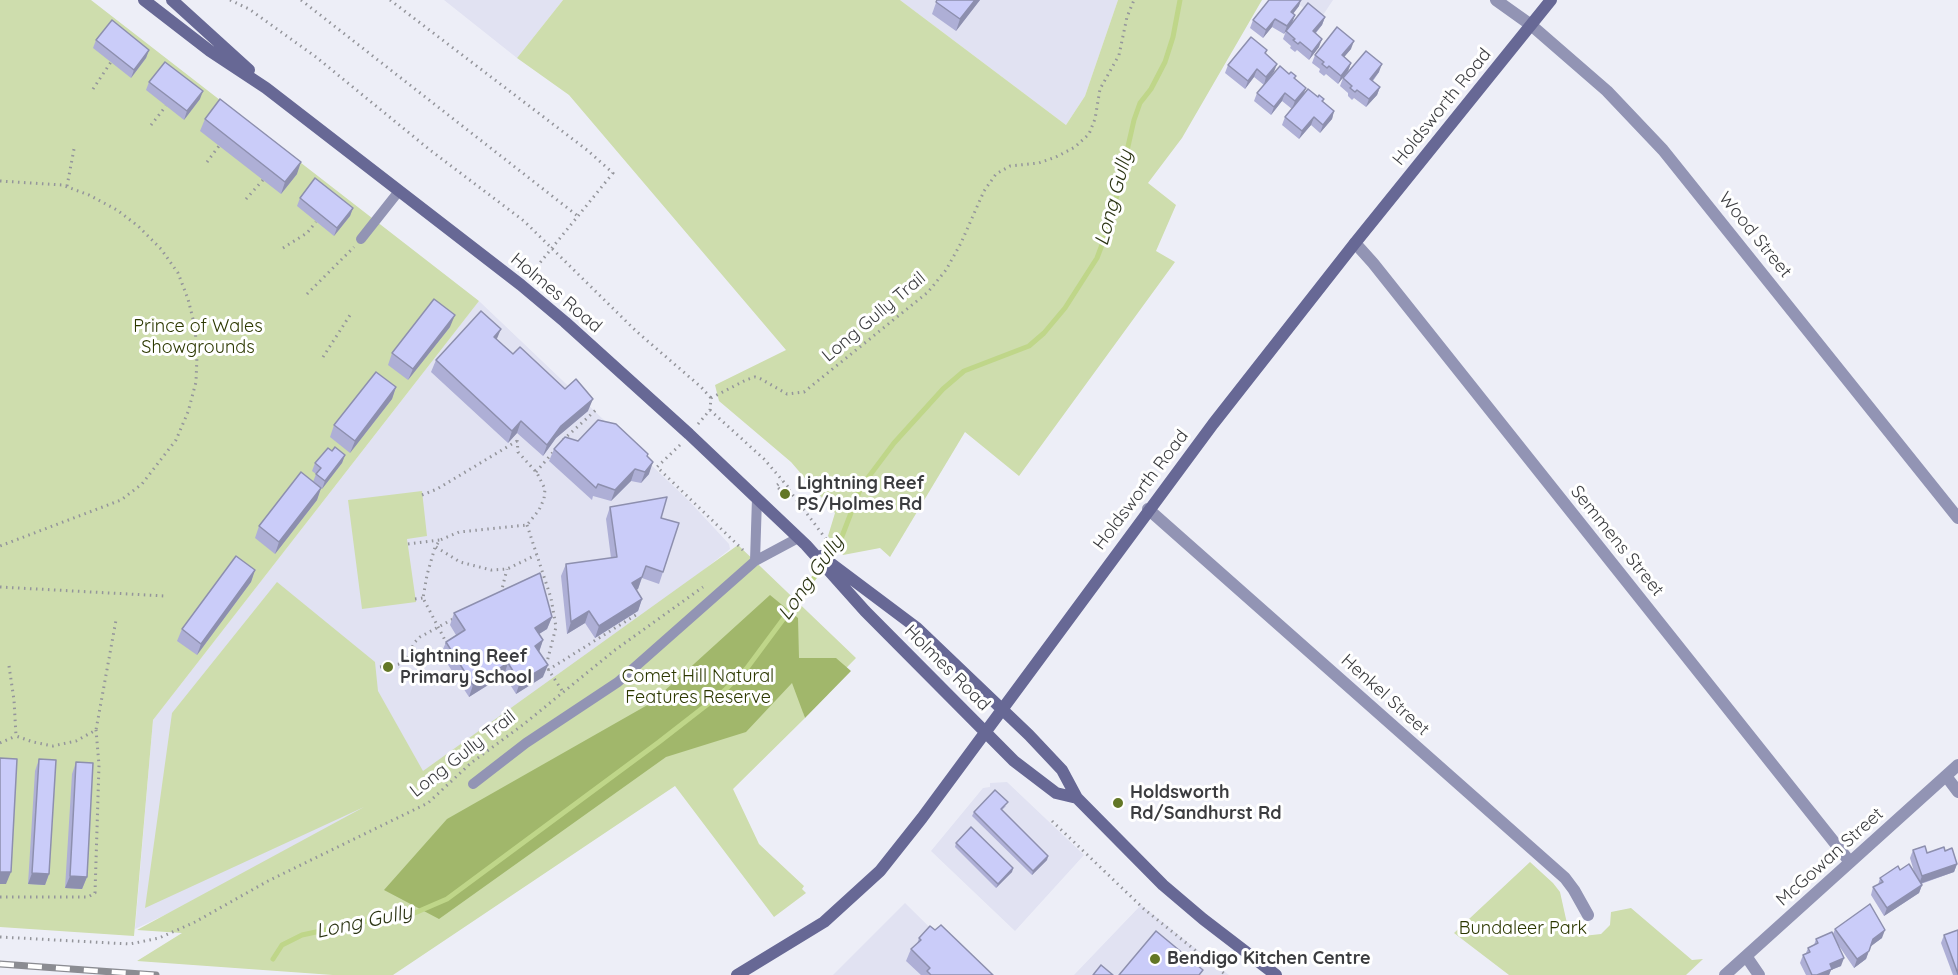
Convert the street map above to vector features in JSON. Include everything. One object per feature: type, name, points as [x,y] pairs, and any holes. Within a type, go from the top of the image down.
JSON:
[{"type":"main road","name":"Holmes Road","points":[[144,0],[210,51],[266,88],[521,285],[689,434],[820,558],[1014,761],[1056,793],[1077,798]]},
{"type":"main road","name":"Holmes Road","points":[[172,0],[266,88]]},
{"type":"main road","name":"Holdsworth Road","points":[[738,975],[824,922],[880,871],[986,732],[1148,509],[1270,350],[1551,0]]},
{"type":"main road","name":"Holmes Road","points":[[833,571],[916,628],[1002,708],[1062,770],[1077,798],[1163,885],[1196,914],[1276,975]]},
{"type":"street","name":"Wood Street","points":[[1496,0],[1531,25],[1607,91],[1662,150],[1958,518]]},
{"type":"street","name":"Semmens Street","points":[[1355,243],[1850,862]]},
{"type":"street","name":"Henkel Street","points":[[1148,509],[1564,878],[1574,890],[1588,915]]},
{"type":"street","name":"McGowan Street","points":[[1725,975],[1958,765]]},
{"type":"street","points":[[1946,776],[1958,792]]},
{"type":"street","points":[[1746,956],[1760,975]]},
{"type":"lane","points":[[361,239],[399,191]]},
{"type":"lane","points":[[755,561],[757,498]]},
{"type":"lane","points":[[472,784],[526,743],[618,682],[755,561],[802,541]]},
{"type":"path","points":[[230,0],[249,9],[316,57],[438,156],[524,221],[636,331],[701,387],[711,398],[710,410],[704,416]]},
{"type":"path","points":[[301,0],[579,217]]},
{"type":"path","points":[[390,0],[587,150],[613,173],[521,285]]},
{"type":"path","name":"Long Gully Trail","points":[[711,398],[755,378],[787,394],[804,393],[928,292],[951,262],[984,191],[996,174],[1010,166],[1040,163],[1056,157],[1075,147],[1089,134],[1095,119],[1100,89],[1119,55],[1127,17],[1134,0]]},
{"type":"path","points":[[93,89],[111,62]]},
{"type":"path","points":[[151,125],[166,106]]},
{"type":"path","points":[[207,162],[219,146]]},
{"type":"path","points":[[67,186],[74,149]]},
{"type":"path","points":[[246,199],[263,180]]},
{"type":"path","points":[[0,181],[31,181],[67,186],[117,210],[138,226],[161,249],[178,273],[195,327],[197,356],[195,382],[188,412],[176,440],[142,484],[121,500],[0,546]]},
{"type":"path","points":[[283,248],[306,233],[316,222]]},
{"type":"path","points":[[307,294],[361,239]]},
{"type":"path","points":[[323,357],[352,312]]},
{"type":"path","points":[[536,472],[565,438],[597,409]]},
{"type":"path","points":[[710,410],[764,459],[826,539]]},
{"type":"path","points":[[408,544],[440,540],[459,532],[527,525],[539,510],[545,489],[536,472],[518,452],[517,440],[437,489],[422,495]]},
{"type":"path","points":[[665,458],[657,467],[745,551]]},
{"type":"path","points":[[782,481],[776,486],[785,494],[789,490]]},
{"type":"path","points":[[527,525],[551,598],[556,627],[546,666],[563,692]]},
{"type":"path","points":[[440,540],[435,547],[423,598],[448,645]]},
{"type":"path","points":[[435,547],[469,566],[491,570],[507,569],[536,555]]},
{"type":"path","points":[[507,569],[500,597],[509,593]]},
{"type":"path","points":[[535,580],[544,576]]},
{"type":"path","name":"Long Gully Trail","points":[[0,937],[120,945],[141,943],[168,935],[268,881],[428,803],[471,763],[615,650],[707,584]]},
{"type":"path","points":[[0,587],[165,596]]},
{"type":"path","points":[[415,599],[423,598]]},
{"type":"path","points":[[548,670],[639,613]]},
{"type":"path","points":[[380,667],[405,661],[415,642],[428,632],[454,619]]},
{"type":"path","points":[[0,897],[88,897],[95,893],[99,765],[96,730],[116,620]]},
{"type":"path","points":[[9,666],[16,736]]},
{"type":"path","points":[[0,744],[16,736],[53,746],[76,741],[96,730]]},
{"type":"path","points":[[1052,821],[1144,909],[1226,975]]},
{"type":"shaded area","points":[[444,0],[563,0],[517,58]]},
{"type":"shaded area","points":[[900,0],[1118,0],[1085,96],[1066,125]]},
{"type":"shaded area","points":[[1294,0],[1333,0],[1319,21]]},
{"type":"shaded area","name":"Lightning Reef Primary School","points":[[479,301],[689,501],[729,544],[730,549],[422,794],[135,929],[153,720]]},
{"type":"shaded area","points":[[1007,782],[1084,855],[1015,931],[931,851],[983,788],[990,787],[990,783]]},
{"type":"shaded area","points":[[905,903],[978,975],[833,975]]},
{"type":"shaded area","points":[[1141,905],[1229,975],[1074,975]]},
{"type":"green space","name":"Prince of Wales Showgrounds","points":[[0,0],[91,0],[479,301],[153,720],[134,936],[0,927]]},
{"type":"green space","points":[[563,0],[900,0],[1066,125],[1085,96],[1118,0],[1262,0],[1182,138],[1148,183],[1176,205],[1156,251],[1175,262],[1019,476],[965,432],[890,557],[880,548],[843,555],[828,536],[835,513],[791,462],[719,401],[715,385],[786,350],[569,95],[517,58]]},
{"type":"green space","points":[[422,491],[427,536],[407,539],[416,602],[362,609],[348,500]]},
{"type":"green space","name":"Comet Hill Natural Features Reserve","points":[[738,545],[856,658],[803,712],[805,718],[733,789],[759,844],[804,886],[802,889],[806,893],[774,917],[675,786],[393,975],[333,975],[137,961],[182,933],[137,930],[364,807],[145,908],[172,713],[277,582],[375,662],[378,691],[423,771]]},
{"type":"green space","points":[[770,595],[798,618],[799,658],[836,658],[851,671],[805,718],[792,683],[746,732],[666,757],[439,919],[384,890],[447,819],[651,703]]},
{"type":"green space","name":"Bundaleer Park","points":[[1530,862],[1560,892],[1568,927],[1574,933],[1583,936],[1601,934],[1610,925],[1611,912],[1631,908],[1692,960],[1703,959],[1686,975],[1509,975],[1454,933]]},
{"type":"building","points":[[937,0],[975,0],[960,19],[936,2]]},
{"type":"building","points":[[1269,0],[1301,0],[1291,12],[1295,15],[1287,26],[1275,19],[1266,30],[1253,20]]},
{"type":"building","points":[[1308,3],[1325,17],[1313,31],[1322,39],[1312,52],[1300,42],[1298,44],[1293,40],[1295,39],[1286,31]]},
{"type":"building","points":[[112,20],[149,50],[134,70],[96,40]]},
{"type":"building","points":[[1337,27],[1354,41],[1342,55],[1351,63],[1341,76],[1329,66],[1327,68],[1322,64],[1324,62],[1315,55]]},
{"type":"building","points":[[1251,37],[1267,50],[1265,53],[1277,64],[1266,77],[1257,69],[1248,81],[1228,65]]},
{"type":"building","points":[[1366,51],[1382,64],[1370,79],[1380,87],[1369,99],[1350,88],[1352,86],[1343,78]]},
{"type":"building","points":[[165,62],[203,91],[187,111],[149,82]]},
{"type":"building","points":[[1280,66],[1289,74],[1291,72],[1296,76],[1294,78],[1306,88],[1295,101],[1285,93],[1274,107],[1257,93]]},
{"type":"building","points":[[1308,89],[1324,99],[1322,101],[1334,111],[1323,125],[1314,117],[1302,131],[1285,117]]},
{"type":"building","points":[[220,99],[301,162],[285,182],[205,119]]},
{"type":"building","points":[[315,178],[353,208],[337,228],[300,198]]},
{"type":"building","points":[[434,299],[455,315],[413,369],[392,353]]},
{"type":"building","points":[[481,311],[501,329],[494,337],[513,354],[520,347],[565,389],[576,379],[593,399],[561,426],[547,445],[521,421],[512,431],[436,360]]},
{"type":"building","points":[[376,372],[396,387],[355,441],[334,425]]},
{"type":"building","points":[[598,420],[616,424],[648,454],[647,456],[653,462],[645,472],[635,469],[615,490],[598,484],[596,488],[554,449],[565,437],[578,441]]},
{"type":"building","points":[[335,447],[345,455],[325,481],[316,474],[321,468],[315,463],[328,448],[332,451]]},
{"type":"building","points":[[301,472],[321,488],[279,542],[259,526]]},
{"type":"building","points":[[667,497],[661,518],[679,523],[663,572],[646,566],[642,577],[632,583],[642,599],[599,626],[589,611],[571,622],[566,564],[617,557],[610,507]]},
{"type":"building","points":[[236,556],[255,570],[201,644],[182,629]]},
{"type":"building","points":[[540,573],[552,617],[535,628],[543,640],[535,646],[548,665],[520,682],[508,663],[473,685],[446,642],[465,630],[454,613]]},
{"type":"building","points":[[0,758],[17,759],[11,872],[0,872]]},
{"type":"building","points":[[39,759],[56,760],[49,874],[32,873]]},
{"type":"building","points":[[76,762],[93,763],[87,877],[70,876]]},
{"type":"building","points":[[995,790],[1008,802],[1001,809],[1048,856],[1033,871],[974,812]]},
{"type":"building","points":[[971,827],[1013,868],[998,884],[956,843]]},
{"type":"building","points":[[1925,846],[1927,853],[1944,847],[1945,851],[1952,848],[1957,864],[1922,876],[1913,850]]},
{"type":"building","points":[[1909,864],[1922,885],[1887,908],[1873,887],[1883,882],[1880,878],[1898,866],[1900,870]]},
{"type":"building","points":[[1870,904],[1885,930],[1873,939],[1869,951],[1857,959],[1835,929]]},
{"type":"building","points":[[941,925],[993,975],[931,975],[927,971],[930,968],[911,949],[921,940],[919,938],[930,926],[935,930]]},
{"type":"building","points":[[1958,930],[1958,974],[1944,935]]},
{"type":"building","points":[[1156,931],[1203,970],[1199,975],[1119,975]]},
{"type":"building","points":[[1832,932],[1844,958],[1830,964],[1832,969],[1812,975],[1803,955],[1810,952],[1808,948],[1818,943],[1816,939]]},
{"type":"building","points":[[1101,965],[1113,975],[1093,975]]},
{"type":"waterway","name":"Long Gully","points":[[273,959],[282,945],[302,935],[367,921],[410,915],[447,899],[659,742],[722,693],[747,668],[839,544],[861,487],[894,443],[943,389],[964,371],[1029,346],[1044,333],[1065,308],[1097,258],[1111,221],[1134,120],[1140,103],[1151,89],[1165,62],[1173,37],[1180,0]]},
{"type":"railway","points":[[0,964],[156,975]]},
{"type":"place","name":"Lightning Reef PS/Holmes Rd","points":[[785,494]]},
{"type":"place","name":"Lightning Reef Primary School","points":[[388,667]]},
{"type":"place","name":"Holdsworth Rd/Sandhurst Rd","points":[[1118,803]]},
{"type":"place","name":"Bendigo Kitchen Centre","points":[[1155,959]]}]
